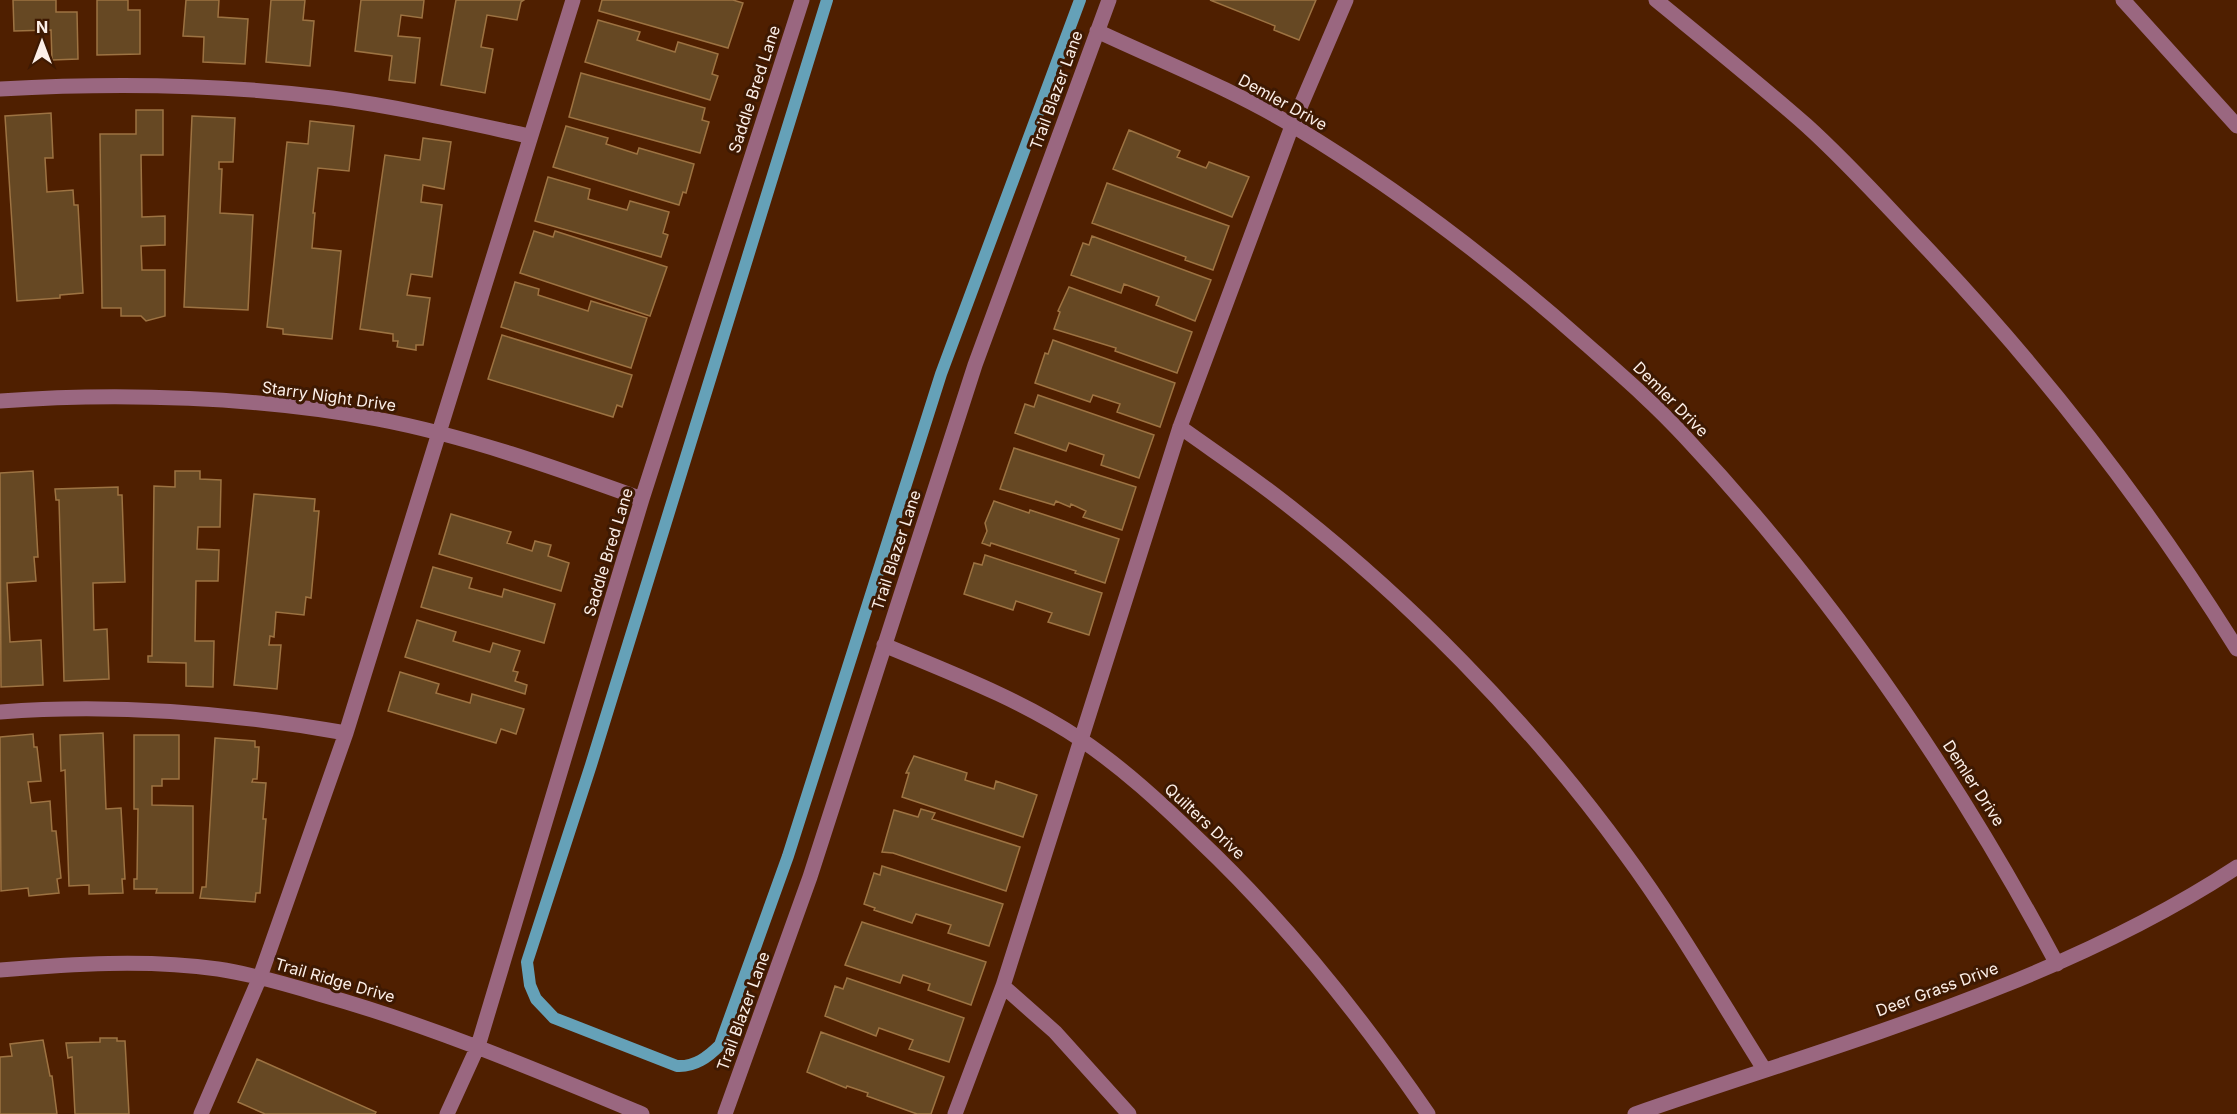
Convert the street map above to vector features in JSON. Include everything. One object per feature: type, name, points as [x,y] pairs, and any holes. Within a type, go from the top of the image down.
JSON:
[{"type":"street","points":[[201,1114],[260,977],[346,733],[573,0]]},
{"type":"street","name":"Saddle Bred Lane","points":[[447,1114],[477,1046],[642,499],[802,0]]},
{"type":"street","name":"Trail Blazer Lane","points":[[725,1114],[810,877],[975,365],[1109,0]]},
{"type":"street","points":[[955,1114],[1003,986],[1180,427],[1292,126],[1346,0]]},
{"type":"street","points":[[1656,0],[1807,126],[1966,290],[2045,379],[2120,475],[2175,552],[2237,649]]},
{"type":"street","points":[[2123,0],[2237,126]]},
{"type":"street","name":"Demler Drive","points":[[1097,31],[1239,97],[1292,126],[1393,192],[1533,297],[1685,436],[1766,529],[1908,717],[1991,843],[2057,964]]},
{"type":"street","points":[[0,89],[151,86],[331,98],[423,113],[529,136]]},
{"type":"street","name":"Starry Night Drive","points":[[0,400],[128,397],[301,407],[378,419],[440,433],[564,471],[642,499]]},
{"type":"street","points":[[1180,427],[1277,497],[1340,549],[1458,657],[1519,724],[1623,850],[1672,920],[1764,1069]]},
{"type":"street","name":"Quilters Drive","points":[[884,645],[990,689],[1081,740],[1170,812],[1253,891],[1364,1024],[1428,1114]]},
{"type":"street","points":[[0,712],[37,709],[114,709],[190,713],[270,720],[346,733]]},
{"type":"street","name":"Deer Grass Drive","points":[[1635,1114],[1958,1003],[2057,964],[2143,923],[2200,892],[2237,867]]},
{"type":"street","name":"Trail Ridge Drive","points":[[0,970],[106,964],[217,969],[260,977],[346,1001],[477,1046],[642,1114]]},
{"type":"street","points":[[1003,986],[1055,1032],[1129,1114]]},
{"type":"building","points":[[13,0],[56,0],[56,12],[77,12],[78,59],[52,60],[51,30],[14,31]]},
{"type":"building","points":[[97,0],[128,0],[128,10],[140,10],[140,54],[97,55]]},
{"type":"building","points":[[186,0],[219,0],[218,17],[248,19],[245,64],[203,62],[204,37],[183,36]]},
{"type":"building","points":[[271,0],[305,0],[303,20],[314,21],[310,66],[266,62]]},
{"type":"building","points":[[361,0],[424,0],[422,18],[401,15],[398,36],[420,38],[415,83],[389,80],[392,56],[355,51]]},
{"type":"building","points":[[456,0],[524,0],[521,2],[517,20],[487,15],[481,47],[493,49],[485,93],[441,85]]},
{"type":"building","points":[[602,0],[733,0],[743,3],[728,48],[599,11]]},
{"type":"building","points":[[1210,0],[1316,0],[1299,40],[1274,30],[1275,26]]},
{"type":"building","points":[[598,20],[640,32],[637,40],[675,52],[678,42],[718,54],[712,74],[718,76],[710,100],[585,62]]},
{"type":"building","points":[[581,73],[705,108],[702,120],[709,122],[700,153],[569,117]]},
{"type":"building","points":[[136,110],[163,110],[163,155],[141,155],[142,217],[165,216],[165,245],[141,246],[142,270],[165,270],[165,316],[146,321],[141,316],[121,316],[121,308],[102,308],[100,134],[136,134]]},
{"type":"building","points":[[51,113],[53,158],[45,158],[47,192],[73,190],[74,205],[78,205],[83,293],[60,295],[60,298],[17,301],[5,116]]},
{"type":"building","points":[[192,116],[235,118],[233,162],[219,162],[219,169],[222,169],[220,213],[253,215],[248,310],[184,307]]},
{"type":"building","points":[[310,121],[354,126],[349,171],[318,168],[313,213],[315,213],[312,248],[341,251],[332,339],[283,334],[283,329],[267,327],[287,142],[308,144]]},
{"type":"building","points":[[566,126],[608,138],[606,144],[637,154],[639,148],[694,164],[686,193],[683,192],[679,205],[553,167]]},
{"type":"building","points":[[1129,130],[1180,151],[1177,157],[1206,168],[1209,162],[1249,177],[1232,217],[1113,169]]},
{"type":"building","points":[[423,138],[451,142],[444,189],[423,185],[421,202],[442,205],[432,277],[411,274],[407,295],[430,298],[423,345],[416,345],[416,350],[397,347],[398,341],[393,341],[393,334],[360,329],[385,155],[420,160]]},
{"type":"building","points":[[548,177],[590,189],[588,199],[627,210],[630,201],[669,212],[663,233],[668,235],[661,257],[535,221]]},
{"type":"building","points":[[1107,183],[1229,226],[1213,270],[1185,260],[1186,257],[1092,223]]},
{"type":"building","points":[[534,231],[553,237],[555,231],[667,267],[650,316],[520,273]]},
{"type":"building","points":[[1092,236],[1211,280],[1195,321],[1156,305],[1159,297],[1124,284],[1121,293],[1071,275],[1083,243],[1089,245]]},
{"type":"building","points":[[515,282],[539,289],[538,295],[588,311],[591,301],[647,318],[631,368],[501,327]]},
{"type":"building","points":[[1069,287],[1192,332],[1177,373],[1115,351],[1116,348],[1054,329],[1060,312],[1058,311]]},
{"type":"building","points":[[502,335],[632,375],[622,407],[617,405],[613,417],[488,379]]},
{"type":"building","points":[[1053,340],[1175,383],[1160,427],[1117,412],[1120,404],[1093,395],[1090,402],[1035,383],[1045,353],[1048,354]]},
{"type":"building","points":[[1038,395],[1154,435],[1139,478],[1101,465],[1104,455],[1069,443],[1066,451],[1015,433],[1025,404],[1034,407]]},
{"type":"building","points":[[1014,448],[1136,487],[1122,530],[1083,517],[1086,511],[1071,504],[1070,507],[1056,501],[1054,505],[1000,489]]},
{"type":"building","points":[[33,471],[38,557],[34,557],[36,581],[7,583],[10,642],[41,640],[43,685],[1,687],[0,473]]},
{"type":"building","points":[[175,471],[200,471],[200,479],[221,480],[220,527],[198,527],[197,549],[219,550],[218,581],[196,581],[195,641],[214,641],[213,687],[186,686],[186,663],[148,662],[148,656],[152,656],[154,486],[175,487]]},
{"type":"building","points":[[118,487],[118,495],[122,495],[125,582],[93,583],[94,630],[107,629],[109,679],[64,681],[59,500],[56,500],[55,489]]},
{"type":"building","points":[[254,494],[315,499],[314,511],[319,511],[311,598],[306,597],[304,615],[276,612],[274,637],[270,636],[269,645],[281,645],[277,689],[234,685]]},
{"type":"building","points":[[994,501],[1029,513],[1030,510],[1119,539],[1105,583],[991,543],[990,546],[982,543],[987,531],[985,523]]},
{"type":"building","points":[[451,514],[511,532],[507,543],[532,551],[535,541],[551,545],[548,556],[569,563],[561,591],[439,554]]},
{"type":"building","points":[[985,555],[1102,593],[1089,635],[1048,622],[1052,613],[1016,601],[1013,610],[964,594],[974,563],[982,565]]},
{"type":"building","points":[[433,567],[472,578],[469,588],[502,597],[504,589],[555,604],[544,643],[421,607]]},
{"type":"building","points":[[417,620],[456,632],[453,641],[490,652],[493,643],[520,651],[513,671],[518,672],[515,681],[527,685],[525,694],[405,657]]},
{"type":"building","points":[[400,672],[439,684],[436,693],[470,703],[472,694],[524,709],[516,734],[501,729],[496,743],[388,711]]},
{"type":"building","points":[[103,733],[106,809],[121,808],[125,879],[122,879],[123,893],[89,894],[89,885],[69,886],[65,770],[61,771],[60,735]]},
{"type":"building","points":[[33,734],[41,781],[28,782],[31,803],[50,801],[52,831],[56,831],[61,878],[57,879],[59,893],[29,896],[28,888],[1,891],[0,737]]},
{"type":"building","points":[[134,735],[179,735],[179,779],[162,779],[162,786],[152,786],[152,805],[193,806],[193,893],[156,893],[157,889],[134,889],[134,879],[137,879],[138,809],[134,809]]},
{"type":"building","points":[[215,738],[255,741],[255,747],[259,747],[257,779],[253,779],[252,782],[266,783],[263,819],[266,819],[260,893],[256,893],[255,902],[200,898],[202,887],[206,887]]},
{"type":"building","points":[[914,756],[967,773],[965,780],[994,789],[996,781],[1037,795],[1023,837],[902,797],[909,773],[906,773]]},
{"type":"building","points":[[921,809],[935,813],[932,819],[1020,847],[1006,891],[893,853],[882,852],[894,810],[918,817]]},
{"type":"building","points":[[882,866],[1003,904],[989,946],[948,933],[951,925],[916,914],[912,923],[874,910],[875,908],[864,904],[874,873],[880,875]]},
{"type":"building","points":[[862,922],[986,962],[971,1005],[928,990],[930,984],[903,975],[900,983],[845,965]]},
{"type":"building","points":[[847,978],[964,1018],[949,1062],[909,1049],[913,1040],[879,1028],[876,1036],[825,1016],[835,986],[843,989]]},
{"type":"building","points":[[821,1032],[944,1077],[931,1114],[917,1114],[867,1096],[868,1093],[847,1086],[846,1088],[807,1072]]},
{"type":"building","points":[[100,1038],[117,1038],[117,1041],[125,1041],[129,1114],[75,1114],[72,1057],[68,1058],[66,1043],[100,1042]]},
{"type":"building","points":[[43,1040],[50,1076],[52,1076],[57,1114],[0,1114],[0,1057],[12,1056],[10,1044]]},
{"type":"building","points":[[257,1059],[376,1112],[375,1114],[265,1114],[238,1102]]},
{"type":"waterway","points":[[827,0],[591,765],[527,962],[530,985],[536,999],[554,1018],[677,1066],[690,1065],[701,1060],[720,1045],[788,856],[941,374],[1080,0]]}]
